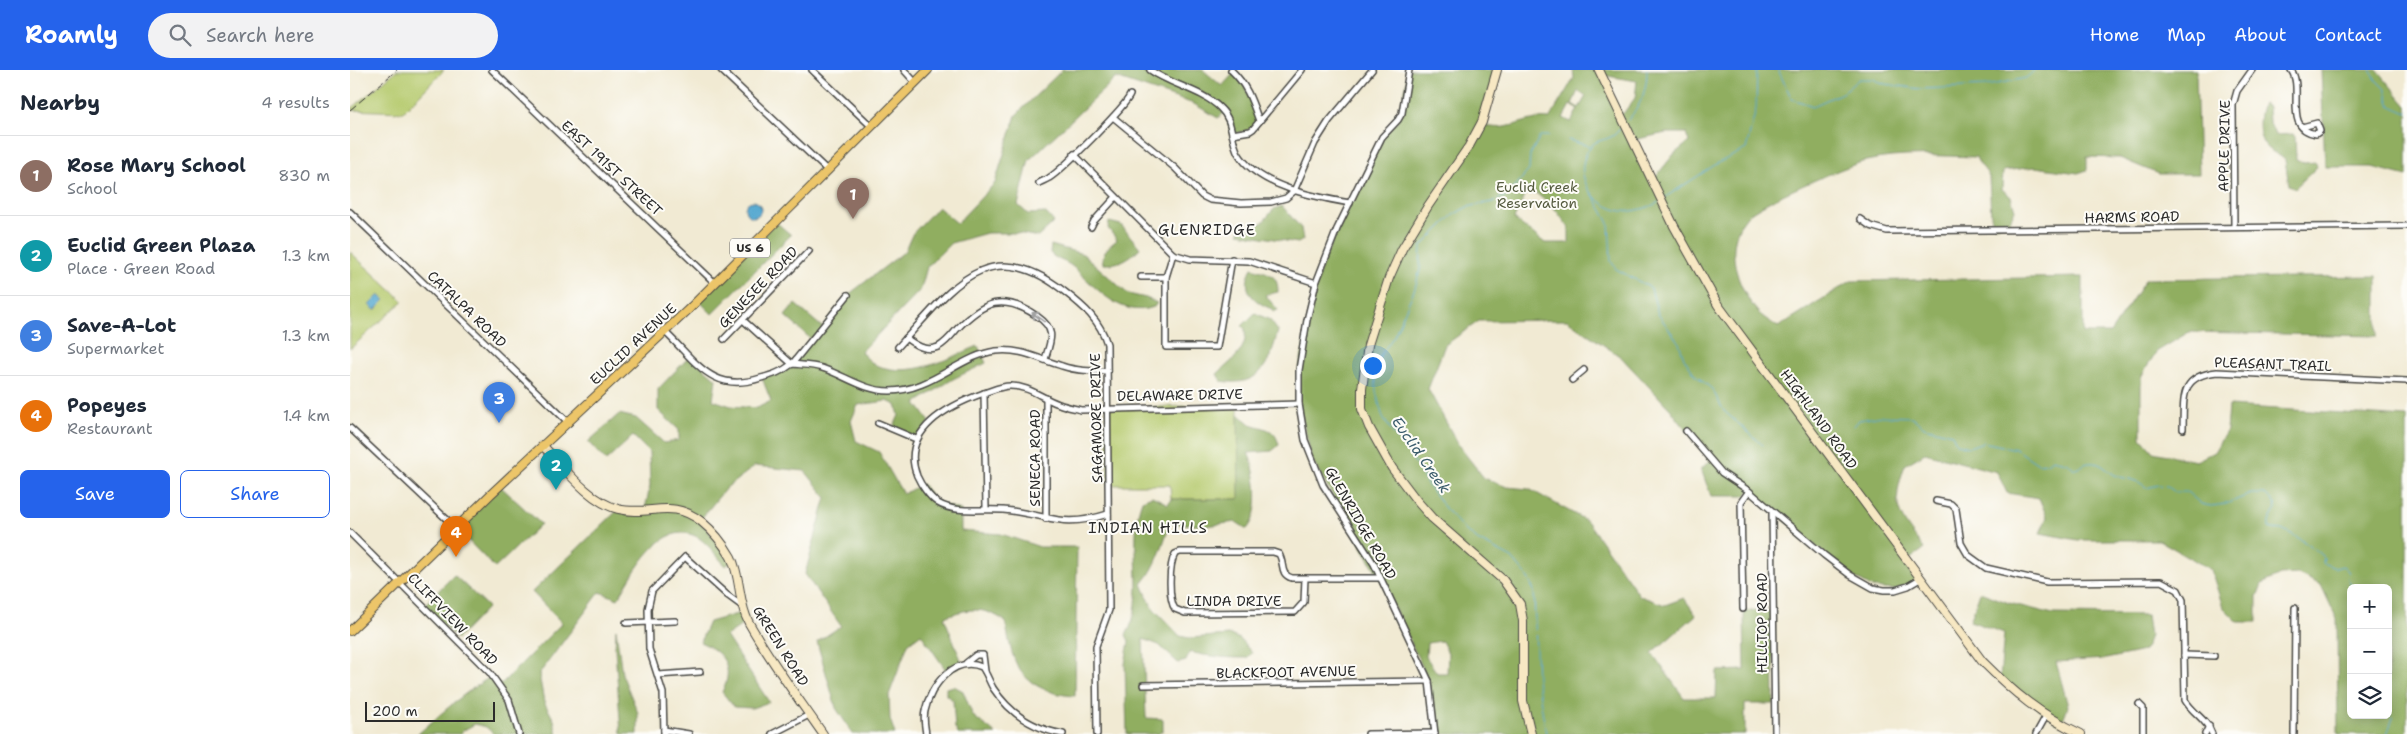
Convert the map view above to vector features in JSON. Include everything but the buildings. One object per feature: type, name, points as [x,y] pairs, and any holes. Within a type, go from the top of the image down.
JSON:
[{"type":"main road","name":"EUCLID AVENUE","points":[[351,628],[665,332],[928,70]]},
{"type":"street","name":"EAST 191ST STREET","points":[[492,70],[715,283]]},
{"type":"street","points":[[721,70],[828,171]]},
{"type":"street","points":[[812,70],[871,126]]},
{"type":"street","points":[[904,70],[915,82]]},
{"type":"street","points":[[1150,70],[1215,103],[1229,120],[1236,149],[1249,166],[1261,175],[1294,191],[1350,203]]},
{"type":"street","points":[[1232,70],[1251,95],[1259,121]]},
{"type":"street","points":[[1232,134],[1250,131],[1302,70]]},
{"type":"street","points":[[1113,117],[1175,168],[1202,196],[1210,200],[1241,204],[1271,202],[1286,198],[1294,191],[1315,143],[1329,122],[1372,70]]},
{"type":"street","name":"GLENRIDGE ROAD","points":[[1409,70],[1402,113],[1382,137],[1350,203],[1316,282],[1307,320],[1299,370],[1299,404],[1306,440],[1323,485],[1332,501],[1363,544],[1429,681],[1435,733]]},
{"type":"street","points":[[1497,70],[1482,122],[1469,146],[1402,249],[1389,278],[1368,345],[1362,389],[1362,409],[1368,427],[1392,468],[1417,502],[1432,518],[1503,580],[1520,604],[1523,621],[1523,701],[1532,734]]},
{"type":"street","name":"HIGHLAND ROAD","points":[[1599,70],[1674,226],[1718,305],[1982,661],[2010,688],[2046,716],[2081,734]]},
{"type":"street","name":"APPLE DRIVE","points":[[2234,227],[2233,105],[2237,91],[2252,70]]},
{"type":"street","points":[[2291,70],[2295,79],[2295,112],[2302,127]]},
{"type":"street","points":[[1039,183],[1050,178],[1113,117],[1130,95]]},
{"type":"street","points":[[1074,154],[1173,254],[1190,259],[1249,261],[1316,282]]},
{"type":"street","points":[[1091,227],[1094,221],[1116,197]]},
{"type":"street","name":"CATALPA ROAD","points":[[350,212],[569,423]]},
{"type":"street","name":"HARMS ROAD","points":[[1860,219],[1870,226],[1887,231],[2407,226]]},
{"type":"street","name":"GENESEE ROAD","points":[[724,339],[744,321],[809,251]]},
{"type":"street","points":[[1173,254],[1166,277],[1166,347],[1217,347],[1232,259]]},
{"type":"street","name":"SAGAMORE DRIVE","points":[[898,347],[965,278],[987,268],[1008,266],[1028,270],[1056,285],[1082,305],[1096,320],[1104,333],[1108,408],[1109,610],[1096,646],[1097,734]]},
{"type":"street","points":[[1141,277],[1166,277]]},
{"type":"street","points":[[665,332],[710,376],[723,382],[748,382],[783,371],[792,364],[848,295]]},
{"type":"street","points":[[906,338],[923,348],[937,347],[945,342],[974,312],[988,305],[1008,303],[1024,308],[1048,327],[1052,342],[1045,359]]},
{"type":"street","points":[[744,321],[792,364],[824,368],[862,386],[889,391],[917,386],[983,354],[995,351],[1020,350],[1062,366],[1107,371]]},
{"type":"street","points":[[1572,380],[1584,370]]},
{"type":"street","name":"PLEASANT TRAIL","points":[[2182,429],[2184,394],[2192,379],[2203,373],[2217,372],[2407,381]]},
{"type":"street","name":"DELAWARE DRIVE","points":[[916,439],[935,417],[956,404],[1000,388],[1020,387],[1031,389],[1058,404],[1081,410],[1299,404]]},
{"type":"street","points":[[984,393],[986,508]]},
{"type":"street","name":"SENECA ROAD","points":[[1046,398],[1046,519]]},
{"type":"street","points":[[878,422],[916,439],[914,452],[916,473],[927,492],[936,502],[961,510],[986,508],[1046,519],[1077,522],[1108,514]]},
{"type":"street","points":[[350,428],[456,528]]},
{"type":"street","points":[[1686,431],[1716,467],[1749,490],[1772,512],[1824,555],[1873,588],[1895,590],[1908,586],[1920,579]]},
{"type":"street","name":"GREEN ROAD","points":[[543,446],[585,488],[606,504],[619,509],[670,508],[690,514],[710,528],[731,558],[742,606],[758,637],[823,734]]},
{"type":"street","points":[[1743,609],[1741,502],[1749,490]]},
{"type":"street","points":[[1936,501],[1951,504],[1956,509],[1961,543],[1968,555],[1986,568],[2047,582],[2161,581],[2178,590],[2183,600],[2185,700],[2189,707],[2209,726],[2212,734]]},
{"type":"street","name":"HILLTOP ROAD","points":[[1772,512],[1775,734]]},
{"type":"street","name":"CLIFFVIEW ROAD","points":[[350,533],[490,673],[509,700],[518,734]]},
{"type":"street","name":"LINDA DRIVE","points":[[1185,552],[1273,552],[1280,554],[1283,572],[1286,576],[1305,578],[1304,602],[1295,612],[1184,613],[1175,609],[1171,602],[1173,558],[1175,554],[1185,552]]},
{"type":"street","points":[[689,734],[664,732],[663,693],[658,675],[651,661],[649,650],[649,599],[652,591],[685,558],[727,596],[742,606]]},
{"type":"street","points":[[1305,578],[1380,578]]},
{"type":"street","points":[[2294,734],[2295,608]]},
{"type":"street","points":[[626,623],[675,621]]},
{"type":"street","points":[[966,665],[976,656],[983,655],[985,671],[992,687],[1007,706],[1022,719],[1051,732],[1064,734]]},
{"type":"street","points":[[2184,655],[2214,656]]},
{"type":"street","points":[[926,734],[924,713],[932,690],[940,678],[956,667],[966,665],[977,665],[985,671]]},
{"type":"street","points":[[658,675],[700,672]]},
{"type":"street","name":"BLACKFOOT AVENUE","points":[[1143,684],[1429,681]]},
{"type":"street","points":[[2139,704],[2144,708],[2144,734]]},
{"type":"street","points":[[772,734],[809,715]]},
{"type":"street","points":[[2036,734],[2046,716]]},
{"type":"street","points":[[2205,734],[2209,726]]},
{"type":"street","points":[[1368,734],[1435,733]]},
{"type":"green space","points":[[397,70],[444,70],[403,112],[350,110]]},
{"type":"green space","points":[[1062,70],[1203,70],[1222,86],[1234,73],[1243,82],[1259,121],[1253,129],[1232,134],[1225,112],[1218,118],[1194,104],[1116,78],[1029,160],[1018,205],[1028,214],[1046,213],[1054,222],[1038,237],[1018,233],[987,233],[951,243],[927,267],[921,289],[861,352],[876,365],[902,370],[928,366],[978,346],[986,363],[953,379],[916,403],[930,422],[916,439],[893,429],[899,415],[896,405],[887,401],[858,405],[851,421],[856,441],[879,452],[903,494],[922,484],[936,502],[961,510],[961,531],[1001,534],[1040,547],[1077,547],[1075,696],[1049,691],[1026,678],[1014,658],[1005,621],[990,613],[968,610],[944,617],[963,665],[948,673],[921,634],[908,644],[889,695],[890,719],[895,734],[853,734],[836,708],[817,642],[841,626],[805,574],[826,497],[805,471],[755,466],[726,488],[700,520],[732,561],[726,566],[703,541],[686,533],[673,535],[661,541],[640,563],[618,599],[600,592],[539,674],[544,702],[554,720],[557,734],[494,734],[486,727],[475,724],[462,731],[461,734],[418,734],[462,696],[492,676],[500,685],[562,623],[532,592],[619,509],[645,509],[650,486],[649,452],[633,436],[606,461],[588,442],[619,414],[636,418],[664,443],[679,440],[679,430],[658,410],[658,389],[690,356],[716,379],[713,400],[731,406],[757,408],[771,401],[762,378],[783,371],[812,340],[785,316],[795,304],[822,327],[848,295],[904,252],[913,233],[938,207],[957,223],[995,183],[1016,115]]},
{"type":"green space","points":[[1409,70],[1497,70],[1481,124],[1499,127],[1531,120],[1549,119],[1574,78],[1573,70],[2196,70],[2199,174],[2158,174],[2120,158],[2087,157],[2087,170],[2078,173],[2035,167],[2003,171],[2002,189],[2011,197],[2015,210],[2008,225],[1994,226],[1991,216],[1989,177],[1976,157],[1907,156],[1879,158],[1841,170],[1766,203],[1753,211],[1746,217],[1739,228],[1735,240],[1735,265],[1738,278],[1743,290],[1757,311],[1778,327],[1851,281],[2083,277],[2083,333],[2110,333],[2146,279],[2377,276],[2377,336],[2189,332],[2156,352],[2141,377],[2141,438],[2153,452],[2196,461],[2214,452],[2227,430],[2229,406],[2407,417],[2407,734],[2338,734],[2337,619],[2321,585],[2298,574],[2280,575],[2262,584],[2257,597],[2257,622],[2238,622],[2223,607],[2211,570],[2159,540],[2078,540],[2040,533],[2047,517],[2039,498],[2007,493],[1997,472],[1925,453],[1905,465],[1898,491],[1899,510],[1908,527],[1924,549],[1907,561],[1920,579],[1895,590],[1873,588],[1850,575],[1750,491],[1745,496],[1711,496],[1701,469],[1710,461],[1671,410],[1621,357],[1567,320],[1479,321],[1445,345],[1428,389],[1459,446],[1484,478],[1507,487],[1529,489],[1587,521],[1640,596],[1665,605],[1684,598],[1696,615],[1652,653],[1684,698],[1716,698],[1717,671],[1745,670],[1744,611],[1773,611],[1774,704],[1745,704],[1745,734],[1435,734],[1429,681],[1380,578],[1312,460],[1299,404],[1299,370],[1316,283],[1326,255],[1382,137],[1398,120]],"holes":[[[1602,75],[1637,81],[1635,98],[1622,115]],[[1578,91],[1586,96],[1579,108],[1572,104]],[[1570,105],[1578,109],[1571,122],[1563,118]],[[1666,133],[1686,133],[1689,142],[1674,154],[1653,180],[1633,140]],[[1529,187],[1556,210],[1569,228],[1569,243],[1545,243],[1514,219]],[[1442,641],[1448,653],[1447,673],[1437,673],[1426,657],[1427,643]]]},
{"type":"green space","points":[[2321,70],[2377,70],[2407,106],[2407,176],[2372,167],[2325,167]]},
{"type":"green space","points":[[2263,103],[2268,107],[2269,121],[2275,135],[2293,134],[2295,137],[2296,159],[2304,163],[2316,162],[2317,167],[2295,188],[2289,185],[2285,160],[2268,149],[2261,139],[2259,120]]},
{"type":"green space","points":[[1282,206],[1301,228],[1303,240],[1298,243],[1239,233],[1241,227],[1262,223],[1274,209]]},
{"type":"green space","points":[[776,222],[791,235],[712,314],[698,300]]},
{"type":"green space","points":[[1109,222],[1121,225],[1140,248],[1123,260],[1103,264],[1104,253],[1117,240],[1108,228]]},
{"type":"green space","points":[[1051,245],[1083,254],[1128,294],[1146,298],[1157,303],[1154,307],[1142,310],[1130,309],[1119,305],[1100,292],[1070,265],[1052,255],[1050,253]]},
{"type":"green space","points":[[350,252],[403,301],[350,349]]},
{"type":"green space","points":[[1252,268],[1274,277],[1278,292],[1265,295],[1278,310],[1273,312],[1272,309],[1259,303],[1250,294],[1247,282]]},
{"type":"green space","points":[[1255,313],[1270,320],[1278,331],[1267,363],[1254,377],[1245,381],[1221,381],[1217,374],[1233,360],[1241,349],[1245,337],[1245,329],[1242,326]]},
{"type":"green space","points":[[1238,405],[1240,499],[1171,499],[1170,485],[1108,485],[1107,408]]},
{"type":"green space","points":[[1238,413],[1249,423],[1272,432],[1279,445],[1272,451],[1248,453],[1256,481],[1256,503],[1252,522],[1247,529],[1236,522],[1206,526],[1170,523],[1156,563],[1142,584],[1152,607],[1180,636],[1189,638],[1230,635],[1240,639],[1252,653],[1247,658],[1240,658],[1190,652],[1186,661],[1178,663],[1159,645],[1143,639],[1146,718],[1163,719],[1163,730],[1158,734],[1127,734],[1125,664],[1129,641],[1126,635],[1133,620],[1136,604],[1136,534],[1142,500],[1152,496],[1168,504],[1171,499],[1239,499]]},
{"type":"green space","points":[[500,486],[541,524],[495,568],[456,528]]},
{"type":"green space","points":[[454,575],[488,607],[457,639],[424,605]]},
{"type":"green space","points":[[1980,592],[2009,603],[2053,614],[2147,615],[2150,636],[2144,651],[2106,659],[2056,662],[2068,706],[2061,725],[2000,679],[2004,633],[1970,621]]},
{"type":"green space","points":[[744,612],[748,621],[726,636],[769,702],[752,708],[734,707],[722,692],[727,675],[724,661],[715,651],[700,642],[709,622]]},
{"type":"green space","points":[[616,629],[622,674],[638,713],[638,734],[621,734],[615,648]]},
{"type":"green space","points":[[954,686],[963,691],[973,716],[996,734],[958,734],[955,728],[953,700],[946,695],[946,688]]},
{"type":"water","points":[[753,201],[759,203],[761,209],[759,215],[753,217],[747,215],[745,209],[747,203]]},
{"type":"water","points":[[379,295],[385,300],[375,310],[369,305]]},
{"type":"waterway","name":"Euclid Creek","points":[[1628,120],[1642,97],[1646,84],[1647,70]]},
{"type":"waterway","name":"Euclid Creek","points":[[1664,198],[1718,163],[1746,149],[1756,109],[1757,72],[1759,70]]},
{"type":"waterway","name":"Euclid Creek","points":[[1778,70],[1792,99],[1813,106],[1842,93],[1859,79],[1874,79],[1879,83],[1920,89],[1986,86],[2026,78],[2035,70]]},
{"type":"waterway","points":[[2370,70],[2385,89],[2391,106],[2407,113]]},
{"type":"waterway","name":"Euclid Creek","points":[[1622,127],[1614,135],[1592,144],[1590,147],[1583,167],[1587,185],[1599,200],[1617,210],[1639,210],[1659,202]]},
{"type":"waterway","name":"Euclid Creek","points":[[1546,734],[1537,679],[1534,591],[1527,576],[1512,558],[1479,541],[1466,531],[1448,512],[1429,487],[1407,449],[1398,440],[1383,418],[1376,392],[1375,370],[1380,356],[1394,336],[1415,288],[1420,270],[1421,247],[1453,215],[1467,207],[1492,202],[1508,195],[1529,170],[1530,155],[1540,136],[1549,136]]},
{"type":"waterway","name":"Euclid Creek","points":[[1568,140],[1589,146]]},
{"type":"waterway","points":[[1592,193],[1609,223],[1611,261],[1616,269],[1651,288],[1658,314],[1679,343],[1684,358],[1695,375],[1712,389],[1724,411],[1763,445]]},
{"type":"waterway","points":[[1854,426],[1859,420],[1882,416],[1912,417],[1924,427],[1952,434],[1957,444],[1969,447],[1983,442],[2016,449],[2038,464],[2047,463],[2052,459],[2067,463],[2074,469],[2087,463],[2094,463],[2101,465],[2117,476],[2136,481],[2146,488],[2159,485],[2167,486],[2175,492],[2187,492],[2201,504],[2211,506],[2226,504],[2251,494],[2265,494],[2275,503],[2276,508],[2269,522],[2269,528],[2285,531],[2305,542],[2324,557],[2323,563],[2335,568],[2343,566],[2349,572],[2348,579],[2350,584]]},
{"type":"waterway","points":[[2387,734],[2392,716]]},
{"type":"railway","points":[[350,110],[397,70]]},
{"type":"place","name":"Rose Mary School","points":[[853,219]]},
{"type":"place","name":"Save-A-Lot","points":[[499,423]]},
{"type":"place","name":"Euclid Green Plaza","points":[[556,490]]},
{"type":"place","name":"Popeyes","points":[[456,557]]},
{"type":"district","name":"GLENRIDGE","points":[[1207,230]]},
{"type":"district","name":"INDIAN HILLS","points":[[1148,528]]},
{"type":"park label","name":"Euclid Creek Reservation","points":[[1537,196]]}]
